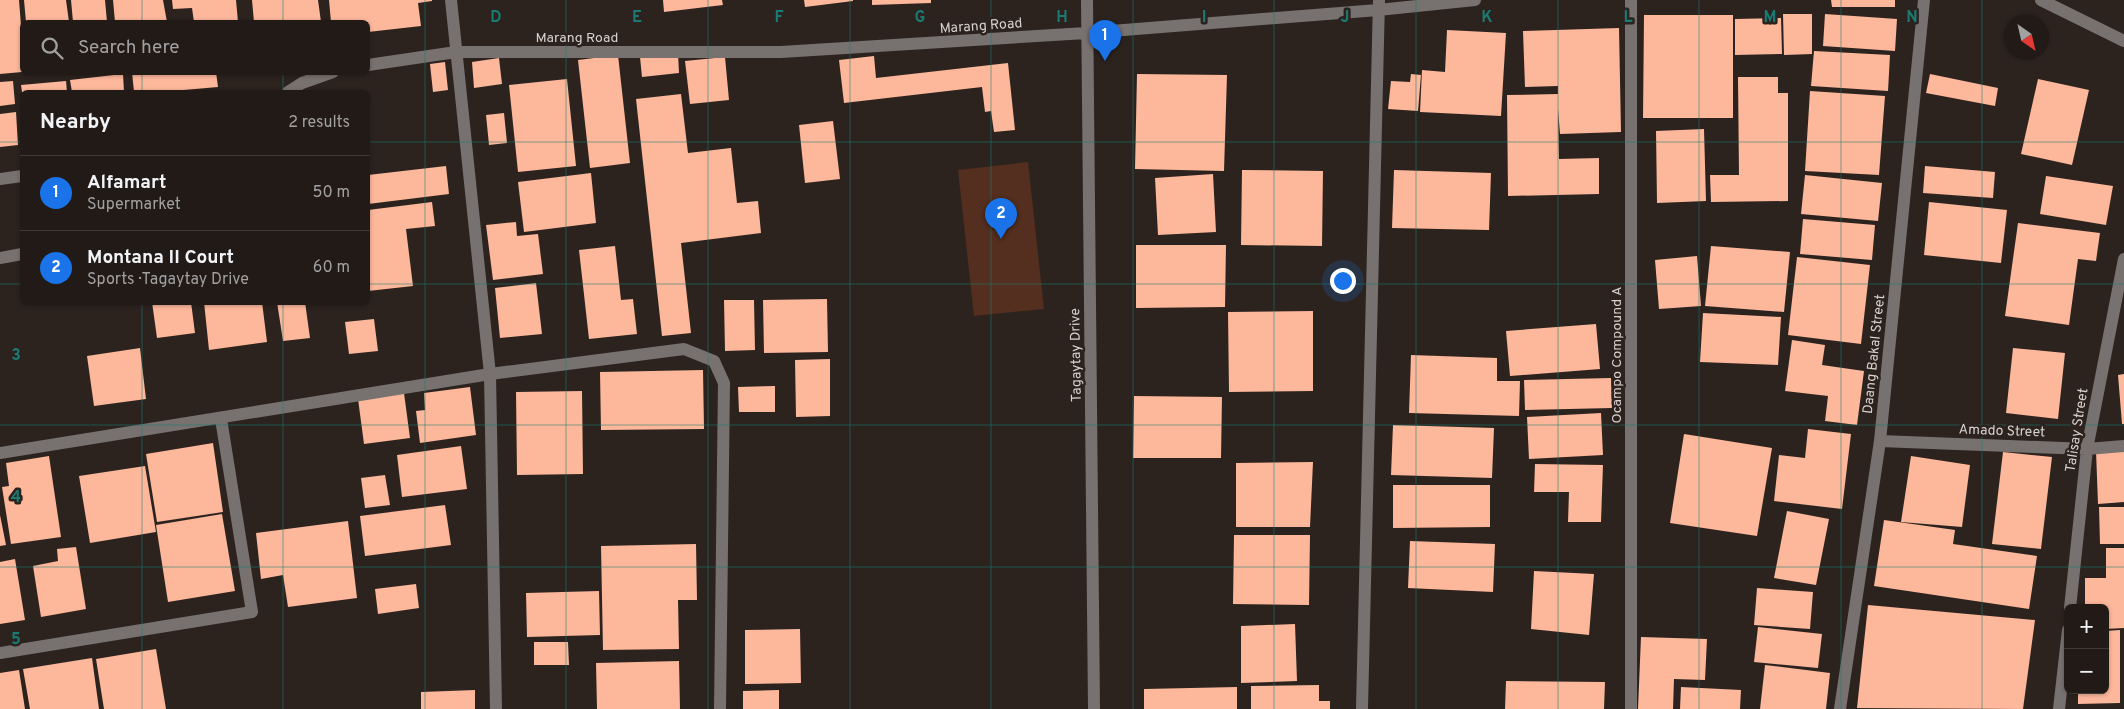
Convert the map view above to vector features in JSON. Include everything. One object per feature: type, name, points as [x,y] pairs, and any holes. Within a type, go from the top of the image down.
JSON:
[{"type":"street","points":[[450,0],[490,374],[496,709]]},
{"type":"street","name":"Tagaytay Drive","points":[[1087,0],[1094,709]]},
{"type":"street","name":"Marang Road","points":[[370,65],[456,52],[781,52],[1086,33],[1378,5],[1475,0]]},
{"type":"street","name":"Ocampo Compound A","points":[[1631,0],[1631,709]]},
{"type":"street","name":"Daang Bakal Street","points":[[1840,709],[1880,441],[1924,0]]},
{"type":"street","points":[[2040,0],[2124,41]]},
{"type":"street","points":[[1362,708],[1378,5]]},
{"type":"street","points":[[291,90],[302,83],[325,75]]},
{"type":"street","points":[[0,179],[20,176]]},
{"type":"street","points":[[0,258],[20,254]]},
{"type":"street","name":"Talisay Street","points":[[2070,604],[2087,449],[2124,259]]},
{"type":"street","points":[[0,453],[221,419],[490,374],[684,349],[714,361],[724,383],[720,709]]},
{"type":"street","points":[[0,653],[252,612],[221,419]]},
{"type":"street","name":"Amado Street","points":[[1880,441],[2087,449],[2124,446]]},
{"type":"street","points":[[2060,709],[2066,649]]},
{"type":"shaded area","points":[[1028,162],[1044,309],[974,316],[958,170]]},
{"type":"building","points":[[0,0],[19,0],[20,72],[0,74]]},
{"type":"building","points":[[24,0],[66,0],[69,20],[26,20]]},
{"type":"building","points":[[71,0],[105,0],[107,20],[73,20]]},
{"type":"building","points":[[113,0],[163,0],[167,20],[115,20]]},
{"type":"building","points":[[172,0],[236,0],[238,20],[194,20],[192,8],[173,9]]},
{"type":"building","points":[[252,0],[318,0],[321,20],[254,20]]},
{"type":"building","points":[[329,0],[432,0],[418,3],[421,26],[370,32],[370,20],[331,20]]},
{"type":"building","points":[[663,0],[722,0],[723,5],[664,12]]},
{"type":"building","points":[[804,0],[853,0],[853,1],[805,7]]},
{"type":"building","points":[[872,0],[931,0],[931,3],[872,5]]},
{"type":"building","points":[[1831,0],[1895,0],[1895,7],[1832,7]]},
{"type":"building","points":[[1783,14],[1812,14],[1812,54],[1784,55]]},
{"type":"building","points":[[1825,14],[1897,19],[1895,51],[1823,46]]},
{"type":"building","points":[[1644,15],[1733,15],[1733,118],[1643,118]]},
{"type":"building","points":[[1781,18],[1782,54],[1735,55],[1735,19]]},
{"type":"building","points":[[1619,28],[1621,132],[1560,134],[1558,109],[1559,159],[1599,158],[1599,194],[1508,196],[1507,95],[1558,94],[1558,86],[1525,87],[1523,31]]},
{"type":"building","points":[[1447,30],[1506,33],[1501,116],[1420,112],[1422,70],[1445,72]]},
{"type":"building","points":[[1814,51],[1890,55],[1888,91],[1811,86]]},
{"type":"building","points":[[678,53],[679,73],[642,77],[640,57]]},
{"type":"building","points":[[618,55],[630,163],[590,168],[578,60]]},
{"type":"building","points":[[874,56],[876,78],[1008,63],[1015,130],[994,132],[991,111],[985,112],[982,87],[844,103],[839,60]]},
{"type":"building","points":[[725,57],[729,100],[690,104],[685,61]]},
{"type":"building","points":[[499,58],[502,84],[474,88],[472,62]]},
{"type":"building","points":[[445,62],[448,90],[433,92],[430,64]]},
{"type":"building","points":[[1137,74],[1227,75],[1224,171],[1135,169]]},
{"type":"building","points":[[1411,74],[1421,75],[1418,111],[1388,109],[1391,81],[1410,82]]},
{"type":"building","points":[[1930,74],[1998,88],[1995,106],[1926,93]]},
{"type":"building","points":[[123,75],[124,90],[72,90],[70,80]]},
{"type":"building","points":[[132,75],[216,75],[218,87],[184,90],[134,90]]},
{"type":"building","points":[[1738,77],[1778,77],[1778,93],[1788,93],[1788,201],[1711,202],[1710,175],[1739,175]]},
{"type":"building","points":[[567,79],[576,166],[518,172],[509,85]]},
{"type":"building","points":[[2038,79],[2089,90],[2072,165],[2021,154]]},
{"type":"building","points":[[13,81],[15,104],[0,106],[0,82]]},
{"type":"building","points":[[66,81],[67,90],[22,90],[21,85]]},
{"type":"building","points":[[1810,91],[1885,96],[1879,175],[1805,171]]},
{"type":"building","points":[[681,94],[688,153],[731,148],[737,203],[758,201],[761,233],[681,243],[691,333],[662,336],[636,99]]},
{"type":"building","points":[[16,112],[18,145],[0,147],[0,114]]},
{"type":"building","points":[[504,113],[507,143],[489,145],[486,115]]},
{"type":"building","points":[[833,121],[840,179],[805,183],[799,125]]},
{"type":"building","points":[[1704,129],[1706,201],[1657,203],[1656,131]]},
{"type":"building","points":[[446,166],[449,194],[370,204],[370,175]]},
{"type":"building","points":[[1925,166],[1995,172],[1993,198],[1923,193]]},
{"type":"building","points":[[1242,170],[1323,171],[1322,246],[1241,245]]},
{"type":"building","points":[[1394,170],[1491,173],[1489,230],[1392,228]]},
{"type":"building","points":[[591,173],[596,223],[524,232],[518,182]]},
{"type":"building","points":[[1213,174],[1216,232],[1158,235],[1155,178]]},
{"type":"building","points":[[1805,175],[1882,183],[1878,221],[1801,214]]},
{"type":"building","points":[[2046,176],[2113,186],[2106,225],[2040,214]]},
{"type":"building","points":[[432,202],[435,226],[406,229],[413,286],[370,291],[370,210]]},
{"type":"building","points":[[1929,202],[2007,210],[2001,263],[1924,255]]},
{"type":"building","points":[[1803,219],[1875,225],[1872,260],[1800,254]]},
{"type":"building","points":[[516,222],[517,236],[538,234],[543,274],[493,280],[486,225]]},
{"type":"building","points":[[2018,223],[2100,233],[2096,261],[2078,259],[2069,325],[2005,316]]},
{"type":"building","points":[[1136,245],[1226,245],[1225,307],[1136,308]]},
{"type":"building","points":[[615,246],[621,300],[633,299],[637,334],[589,339],[579,250]]},
{"type":"building","points":[[1711,246],[1790,252],[1784,312],[1705,306]]},
{"type":"building","points":[[1697,256],[1701,306],[1659,309],[1655,260]]},
{"type":"building","points":[[1797,257],[1870,265],[1861,344],[1788,335]]},
{"type":"building","points":[[536,283],[542,334],[500,338],[495,288]]},
{"type":"building","points":[[827,299],[828,352],[764,353],[763,300]]},
{"type":"building","points":[[724,300],[754,300],[755,350],[725,351]]},
{"type":"building","points":[[152,305],[191,305],[195,333],[157,338]]},
{"type":"building","points":[[204,305],[262,305],[267,342],[209,350]]},
{"type":"building","points":[[277,305],[305,305],[310,338],[283,341]]},
{"type":"building","points":[[1313,311],[1313,391],[1229,392],[1228,312]]},
{"type":"building","points":[[1703,313],[1781,317],[1778,365],[1700,362]]},
{"type":"building","points":[[374,319],[378,351],[349,354],[345,322]]},
{"type":"building","points":[[1596,324],[1600,369],[1510,376],[1506,331]]},
{"type":"building","points":[[1792,340],[1825,345],[1822,365],[1864,371],[1857,425],[1825,421],[1828,396],[1785,391]]},
{"type":"building","points":[[140,348],[146,399],[94,406],[87,356]]},
{"type":"building","points":[[2013,348],[2065,353],[2058,419],[2006,413]]},
{"type":"building","points":[[1411,355],[1497,358],[1497,381],[1520,381],[1519,416],[1409,413]]},
{"type":"building","points":[[830,359],[830,416],[796,417],[795,360]]},
{"type":"building","points":[[703,370],[704,429],[601,430],[600,372]]},
{"type":"building","points":[[2124,374],[2124,424],[2122,424],[2118,375]]},
{"type":"building","points":[[1611,378],[1612,408],[1525,410],[1524,380]]},
{"type":"building","points":[[775,386],[775,412],[739,412],[738,387]]},
{"type":"building","points":[[470,387],[476,435],[420,443],[416,411],[425,410],[424,393]]},
{"type":"building","points":[[582,391],[583,474],[517,475],[516,392]]},
{"type":"building","points":[[404,393],[410,438],[364,444],[358,399]]},
{"type":"building","points":[[1134,396],[1222,397],[1221,458],[1133,458]]},
{"type":"building","points":[[1601,413],[1603,455],[1529,459],[1527,417]]},
{"type":"building","points":[[1393,425],[1494,428],[1492,478],[1391,475]]},
{"type":"building","points":[[1808,429],[1851,434],[1842,509],[1774,501],[1779,455],[1805,458]]},
{"type":"building","points":[[1684,434],[1772,448],[1757,536],[1670,523]]},
{"type":"building","points":[[213,443],[223,512],[157,522],[146,454]]},
{"type":"building","points":[[461,446],[467,489],[402,497],[397,455]]},
{"type":"building","points":[[2124,450],[2124,502],[2098,504],[2096,451]]},
{"type":"building","points":[[2003,452],[2052,457],[2041,549],[1992,544]]},
{"type":"building","points":[[49,456],[61,537],[11,544],[2,487],[9,486],[6,463]]},
{"type":"building","points":[[1911,456],[1970,465],[1962,527],[1901,522]]},
{"type":"building","points":[[1313,462],[1310,527],[1236,527],[1236,463]]},
{"type":"building","points":[[1535,464],[1603,465],[1601,522],[1568,522],[1569,492],[1534,492]]},
{"type":"building","points":[[145,466],[156,532],[90,543],[79,476]]},
{"type":"building","points":[[385,475],[390,505],[365,508],[361,478]]},
{"type":"building","points":[[1393,485],[1490,485],[1490,527],[1393,528]]},
{"type":"building","points":[[445,505],[451,545],[365,556],[360,516]]},
{"type":"building","points":[[2099,507],[2124,507],[2124,544],[2100,544]]},
{"type":"building","points":[[1787,511],[1829,519],[1816,585],[1774,578]]},
{"type":"building","points":[[222,514],[235,591],[168,602],[156,525]]},
{"type":"building","points":[[0,515],[6,545],[0,546]]},
{"type":"building","points":[[1884,520],[1955,530],[1953,544],[2037,556],[2029,609],[1874,586]]},
{"type":"building","points":[[348,521],[357,598],[288,607],[283,575],[261,579],[256,533]]},
{"type":"building","points":[[1234,535],[1310,535],[1309,605],[1233,604]]},
{"type":"building","points":[[1410,541],[1495,544],[1493,592],[1408,588]]},
{"type":"building","points":[[696,544],[697,600],[678,600],[679,649],[603,650],[601,546]]},
{"type":"building","points":[[76,547],[86,609],[41,617],[33,566],[58,561],[57,549]]},
{"type":"building","points":[[2106,548],[2124,548],[2124,628],[2109,629],[2109,604],[2085,604],[2085,578],[2106,578]]},
{"type":"building","points":[[15,559],[25,620],[0,624],[0,562]]},
{"type":"building","points":[[1534,571],[1594,574],[1589,635],[1531,629]]},
{"type":"building","points":[[416,584],[419,608],[378,614],[375,589]]},
{"type":"building","points":[[1757,588],[1813,592],[1810,629],[1754,625]]},
{"type":"building","points":[[599,591],[600,635],[527,637],[526,593]]},
{"type":"building","points":[[1868,605],[2035,620],[2023,709],[1857,708]]},
{"type":"building","points":[[1295,624],[1297,681],[1241,683],[1241,626]]},
{"type":"building","points":[[1758,627],[1822,634],[1818,668],[1754,662]]},
{"type":"building","points":[[800,629],[801,683],[745,684],[745,630]]},
{"type":"building","points":[[2120,630],[2120,703],[2078,704],[2078,694],[2109,694],[2109,631]]},
{"type":"building","points":[[1641,637],[1707,639],[1705,680],[1674,679],[1673,709],[1638,709]]},
{"type":"building","points":[[534,642],[568,642],[569,665],[534,665]]},
{"type":"building","points":[[156,649],[166,709],[104,709],[96,659]]},
{"type":"building","points":[[92,658],[99,709],[30,709],[23,669]]},
{"type":"building","points":[[679,661],[680,709],[597,709],[596,663]]},
{"type":"building","points":[[1765,665],[1830,673],[1826,709],[1760,709]]},
{"type":"building","points":[[19,670],[25,709],[0,709],[0,673]]},
{"type":"building","points":[[1506,681],[1605,682],[1604,709],[1505,709]]},
{"type":"building","points":[[1319,685],[1319,701],[1330,701],[1330,709],[1251,709],[1251,686]]},
{"type":"building","points":[[1237,687],[1237,709],[1144,709],[1144,689]]},
{"type":"building","points":[[1681,687],[1741,690],[1740,709],[1680,709]]},
{"type":"building","points":[[475,690],[475,709],[421,709],[421,692]]},
{"type":"building","points":[[779,690],[779,709],[743,709],[743,691]]},
{"type":"place","name":"Alfamart","points":[[1105,61]]},
{"type":"place","name":"Montana II Court","points":[[1001,239]]}]
